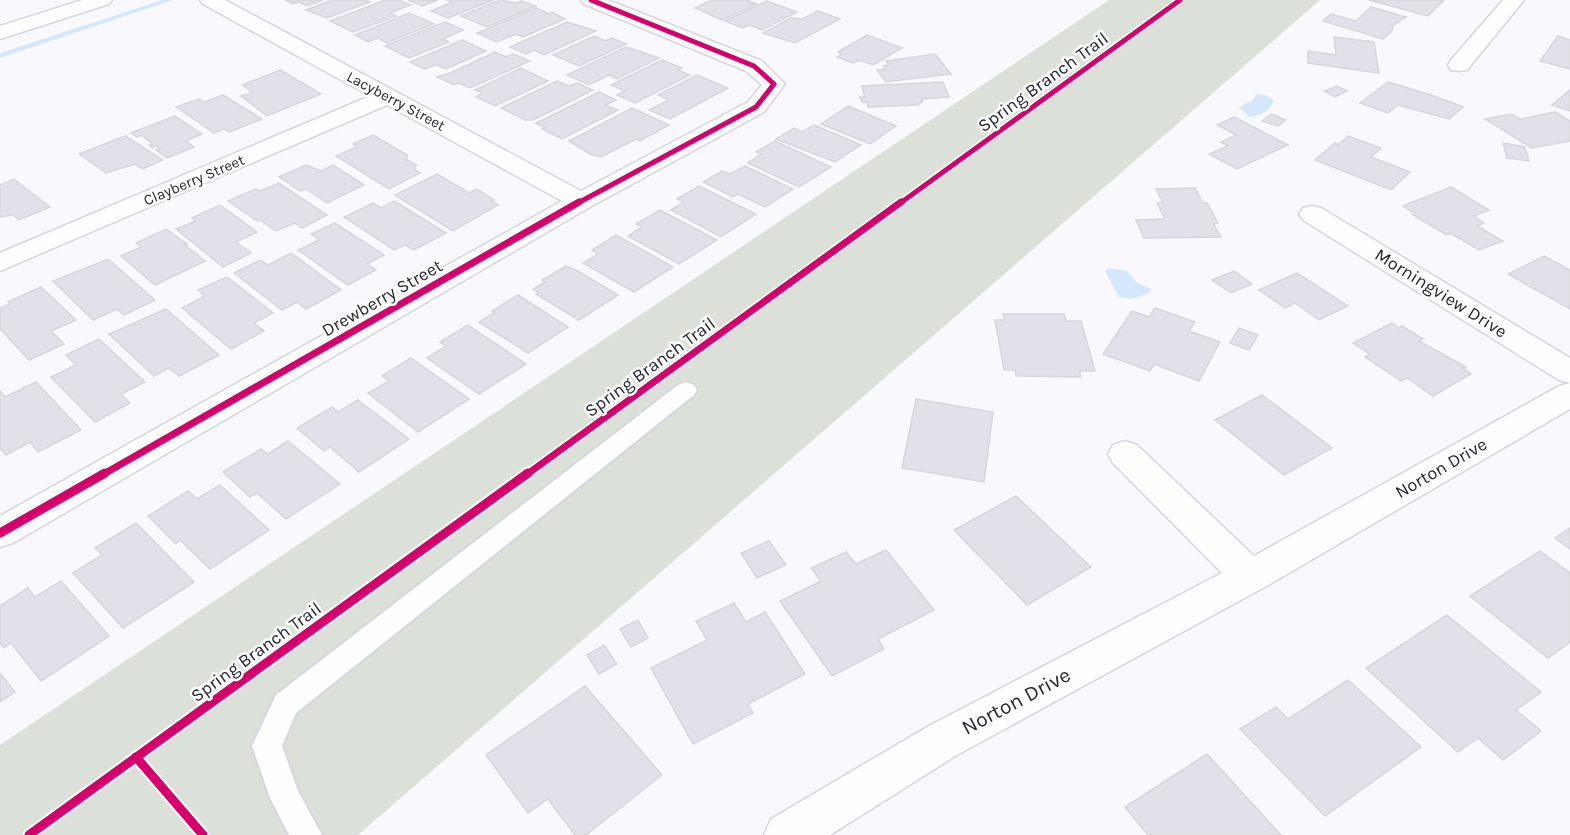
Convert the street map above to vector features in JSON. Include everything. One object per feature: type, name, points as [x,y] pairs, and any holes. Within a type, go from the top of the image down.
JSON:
[{"type":"street","points":[[0,33],[102,0]]},
{"type":"street","name":"Drewberry Street","points":[[0,533],[581,201],[756,106],[774,84],[754,66],[591,0]]},
{"type":"street","points":[[1459,65],[1514,0]]},
{"type":"street","name":"Lacyberry Street","points":[[212,1],[581,201]]},
{"type":"street","name":"Clayberry Street","points":[[0,263],[388,96]]},
{"type":"street","name":"Morningview Drive","points":[[1312,214],[1570,372]]},
{"type":"street","name":"Norton Drive","points":[[787,835],[942,741],[1250,577],[1570,394]]},
{"type":"street","points":[[1125,454],[1250,577]]},
{"type":"lane","points":[[306,835],[285,798],[267,746],[286,704],[686,390]]},
{"type":"shaded area","points":[[1109,0],[1320,0],[358,835],[0,835],[0,745]]},
{"type":"water","points":[[1256,94],[1265,95],[1274,100],[1265,112],[1249,117],[1239,107],[1253,100]]},
{"type":"water","points":[[1110,268],[1127,271],[1136,282],[1151,289],[1149,293],[1132,299],[1119,297],[1105,270]]},
{"type":"building","points":[[285,0],[323,0],[307,6]]},
{"type":"building","points":[[332,0],[370,2],[327,18],[306,10]]},
{"type":"building","points":[[385,0],[399,0],[410,5],[390,13],[396,16],[353,32],[330,21]]},
{"type":"building","points":[[408,0],[438,0],[422,6]]},
{"type":"building","points":[[447,0],[494,0],[448,18],[431,11],[452,2]]},
{"type":"building","points":[[500,0],[515,3],[521,1],[536,6],[487,27],[461,16]]},
{"type":"building","points":[[712,0],[750,0],[748,1],[757,4],[722,20],[695,8]]},
{"type":"building","points":[[1369,0],[1444,0],[1428,16]]},
{"type":"building","points":[[767,1],[797,12],[762,30],[749,25],[743,28],[725,21]]},
{"type":"building","points":[[1371,7],[1406,17],[1393,26],[1392,31],[1383,39],[1323,21],[1331,14],[1356,21]]},
{"type":"building","points":[[536,8],[549,14],[552,12],[565,19],[523,37],[516,34],[497,42],[477,33]]},
{"type":"building","points":[[818,11],[840,19],[795,43],[763,33],[791,18],[802,19]]},
{"type":"building","points":[[409,13],[434,24],[387,43],[378,38],[368,42],[355,35]]},
{"type":"building","points":[[445,22],[463,30],[443,39],[449,42],[409,58],[385,46]]},
{"type":"building","points":[[567,22],[596,31],[544,55],[534,50],[526,54],[510,47]]},
{"type":"building","points":[[867,35],[902,48],[873,65],[859,60],[853,63],[837,57],[842,54],[838,52]]},
{"type":"building","points":[[594,36],[605,41],[612,38],[626,44],[579,66],[553,55]]},
{"type":"building","points":[[1558,36],[1570,40],[1570,69],[1540,61]]},
{"type":"building","points":[[1334,37],[1374,42],[1379,73],[1308,63],[1308,51],[1336,55]]},
{"type":"building","points":[[462,40],[486,51],[446,69],[437,65],[424,69],[410,62]]},
{"type":"building","points":[[626,47],[659,58],[617,79],[609,75],[589,85],[567,75]]},
{"type":"building","points":[[495,52],[506,57],[513,54],[530,61],[470,88],[459,83],[454,85],[437,77],[450,73]]},
{"type":"building","points":[[935,54],[951,74],[886,82],[877,70],[886,69],[883,66],[889,65],[886,61]]},
{"type":"building","points":[[662,60],[682,68],[678,70],[690,75],[635,103],[617,95],[625,91],[611,85]]},
{"type":"building","points":[[521,68],[548,81],[495,106],[476,97],[482,93],[475,90]]},
{"type":"building","points":[[280,70],[321,94],[267,116],[241,96],[253,92],[242,85]]},
{"type":"building","points":[[697,75],[728,88],[670,119],[649,110],[669,100],[658,95]]},
{"type":"building","points":[[557,81],[569,86],[577,83],[593,90],[533,120],[525,120],[501,108]]},
{"type":"building","points":[[943,82],[949,97],[922,99],[923,101],[918,105],[868,107],[867,102],[862,102],[860,97],[865,97],[862,86]]},
{"type":"building","points":[[1388,82],[1463,107],[1449,119],[1398,105],[1388,113],[1360,103]]},
{"type":"building","points":[[1337,86],[1347,91],[1335,97],[1324,91]]},
{"type":"building","points":[[1570,90],[1570,111],[1552,105]]},
{"type":"building","points":[[599,92],[616,100],[605,105],[618,110],[562,139],[542,129],[545,128],[536,123]]},
{"type":"building","points":[[223,95],[262,119],[229,132],[224,129],[214,133],[176,107],[199,99],[204,102]]},
{"type":"building","points":[[848,106],[896,126],[870,144],[821,124]]},
{"type":"building","points":[[632,108],[669,125],[640,141],[636,139],[601,157],[590,154],[569,141]]},
{"type":"building","points":[[1555,112],[1570,121],[1570,141],[1532,148],[1485,119],[1512,114],[1520,119]]},
{"type":"building","points":[[1271,114],[1286,120],[1278,126],[1262,121]]},
{"type":"building","points":[[175,116],[202,134],[186,141],[194,147],[167,158],[156,150],[160,149],[156,146],[152,148],[149,145],[153,144],[141,135],[137,137],[131,133]]},
{"type":"building","points":[[1234,117],[1288,145],[1237,169],[1209,154],[1228,146],[1221,142],[1236,135],[1217,125]]},
{"type":"building","points":[[814,125],[861,145],[835,162],[776,139],[794,128],[802,132]]},
{"type":"building","points":[[373,135],[407,155],[407,160],[416,165],[415,170],[420,173],[389,189],[336,156],[357,147],[353,144]]},
{"type":"building","points":[[125,136],[163,160],[143,169],[135,164],[106,173],[79,154]]},
{"type":"building","points":[[1348,136],[1381,148],[1371,157],[1410,172],[1391,190],[1315,160],[1335,143],[1338,145]]},
{"type":"building","points":[[775,141],[831,167],[799,187],[748,163],[761,154],[756,152]]},
{"type":"building","points":[[1503,143],[1525,147],[1529,161],[1507,158]]},
{"type":"building","points":[[306,165],[321,171],[333,165],[364,185],[327,203],[306,189],[300,191],[279,177]]},
{"type":"building","points":[[745,166],[793,189],[765,207],[738,194],[733,197],[703,182],[722,171],[730,174]]},
{"type":"building","points":[[437,174],[469,193],[477,189],[498,205],[453,231],[395,195]]},
{"type":"building","points":[[14,179],[50,207],[19,220],[13,215],[0,217],[0,185]]},
{"type":"building","points":[[279,183],[327,215],[302,228],[295,223],[276,231],[228,201],[256,189],[260,191]]},
{"type":"building","points":[[699,186],[756,214],[721,237],[671,210],[684,202],[677,199]]},
{"type":"building","points":[[1451,187],[1489,210],[1474,216],[1484,223],[1477,226],[1503,241],[1479,250],[1450,233],[1447,235],[1413,215],[1416,214],[1403,206]]},
{"type":"building","points":[[1195,188],[1218,223],[1213,223],[1221,237],[1144,238],[1136,220],[1165,219],[1157,203],[1163,203],[1156,189]]},
{"type":"building","points":[[394,201],[446,233],[414,250],[405,245],[394,250],[344,217],[373,203],[381,208]]},
{"type":"building","points":[[220,205],[257,232],[236,242],[251,253],[223,267],[176,229],[196,221],[192,218]]},
{"type":"building","points":[[660,210],[717,240],[679,264],[628,236],[642,227],[636,224]]},
{"type":"building","points":[[335,223],[384,255],[367,264],[376,270],[348,285],[298,250],[319,240],[311,234]]},
{"type":"building","points":[[166,229],[205,261],[155,285],[121,256],[141,247],[136,243]]},
{"type":"building","points":[[616,235],[673,267],[634,292],[583,263],[598,254],[592,250]]},
{"type":"building","points":[[291,253],[341,290],[306,309],[297,302],[282,310],[234,273],[260,260],[268,265]]},
{"type":"building","points":[[1544,256],[1570,270],[1570,309],[1508,274]]},
{"type":"building","points":[[108,259],[155,300],[124,315],[117,309],[93,320],[53,281]]},
{"type":"building","points":[[566,266],[618,295],[579,320],[536,294],[539,293],[533,289],[545,282],[542,280]]},
{"type":"building","points":[[1234,271],[1252,284],[1231,293],[1212,280]]},
{"type":"building","points":[[1297,273],[1348,306],[1319,320],[1295,303],[1285,308],[1259,290]]},
{"type":"building","points":[[227,277],[273,313],[254,323],[264,331],[231,349],[182,308],[205,296],[198,290]]},
{"type":"building","points":[[41,287],[76,320],[51,331],[64,344],[29,360],[0,329],[0,308]]},
{"type":"building","points":[[518,295],[568,327],[528,353],[479,322]]},
{"type":"building","points":[[1155,308],[1195,322],[1189,331],[1220,342],[1199,381],[1154,364],[1150,371],[1103,354],[1132,311],[1149,317]]},
{"type":"building","points":[[166,309],[219,355],[179,376],[169,368],[154,376],[109,334]]},
{"type":"building","points":[[1003,314],[1064,314],[1066,321],[1081,321],[1095,371],[1080,371],[1081,377],[1016,376],[1015,370],[1004,370],[995,320],[1005,320]]},
{"type":"building","points":[[1392,323],[1399,328],[1402,326],[1423,339],[1419,341],[1466,367],[1463,368],[1471,374],[1433,396],[1407,378],[1401,381],[1365,357],[1370,354],[1353,343]]},
{"type":"building","points":[[468,325],[526,364],[479,394],[427,358],[446,346],[440,342]]},
{"type":"building","points":[[1239,328],[1258,335],[1249,350],[1230,343]]},
{"type":"building","points":[[99,339],[145,382],[121,394],[130,403],[95,422],[51,377],[76,365],[66,355]]},
{"type":"building","points":[[411,358],[469,399],[418,432],[368,393],[389,381],[382,376]]},
{"type":"building","points":[[36,382],[81,430],[38,452],[30,442],[6,455],[0,448],[0,391],[5,397]]},
{"type":"building","points":[[1262,395],[1332,448],[1284,475],[1215,420]]},
{"type":"building","points":[[916,399],[993,412],[984,482],[902,468]]},
{"type":"building","points":[[358,400],[409,439],[359,472],[330,447],[324,451],[297,428],[332,407],[338,412]]},
{"type":"building","points":[[288,441],[340,484],[286,519],[257,493],[250,497],[223,472],[261,449],[268,454]]},
{"type":"building","points":[[220,485],[269,530],[210,569],[180,540],[176,544],[148,516],[188,491],[197,499]]},
{"type":"building","points":[[1016,496],[1091,567],[1027,605],[954,530]]},
{"type":"building","points":[[136,523],[194,582],[123,628],[73,573],[102,555],[95,548]]},
{"type":"building","points":[[1570,528],[1570,549],[1555,538]]},
{"type":"building","points":[[769,541],[786,565],[757,578],[741,553]]},
{"type":"building","points":[[886,550],[934,610],[878,639],[884,649],[832,676],[780,601],[821,581],[811,568],[846,552],[856,564]]},
{"type":"building","points":[[1540,551],[1570,573],[1570,642],[1548,658],[1470,596]]},
{"type":"building","points":[[61,581],[109,636],[41,681],[11,643],[4,648],[0,643],[0,606],[28,588],[35,597]]},
{"type":"building","points":[[734,603],[746,622],[765,612],[805,674],[748,704],[753,713],[693,744],[651,668],[707,640],[696,621]]},
{"type":"building","points":[[1447,615],[1541,692],[1516,710],[1541,731],[1503,760],[1478,738],[1458,752],[1366,668]]},
{"type":"building","points":[[638,620],[648,638],[631,647],[620,629]]},
{"type":"building","points":[[604,645],[617,664],[599,674],[587,655]]},
{"type":"building","points":[[0,673],[15,692],[0,702]]},
{"type":"building","points":[[1348,680],[1421,747],[1325,816],[1240,729],[1276,707],[1288,719]]},
{"type":"building","points":[[585,686],[662,775],[586,835],[575,835],[548,799],[528,813],[486,755]]},
{"type":"building","points":[[1207,754],[1281,835],[1148,835],[1125,807]]},
{"type":"waterway","points":[[0,56],[169,0]]},
{"type":"cycle path","points":[[0,533],[581,201],[756,107],[774,84],[754,66],[591,0]]},
{"type":"cycle path","name":"Spring Branch Trail","points":[[29,835],[1180,0]]},
{"type":"cycle path","points":[[136,757],[203,835]]}]
